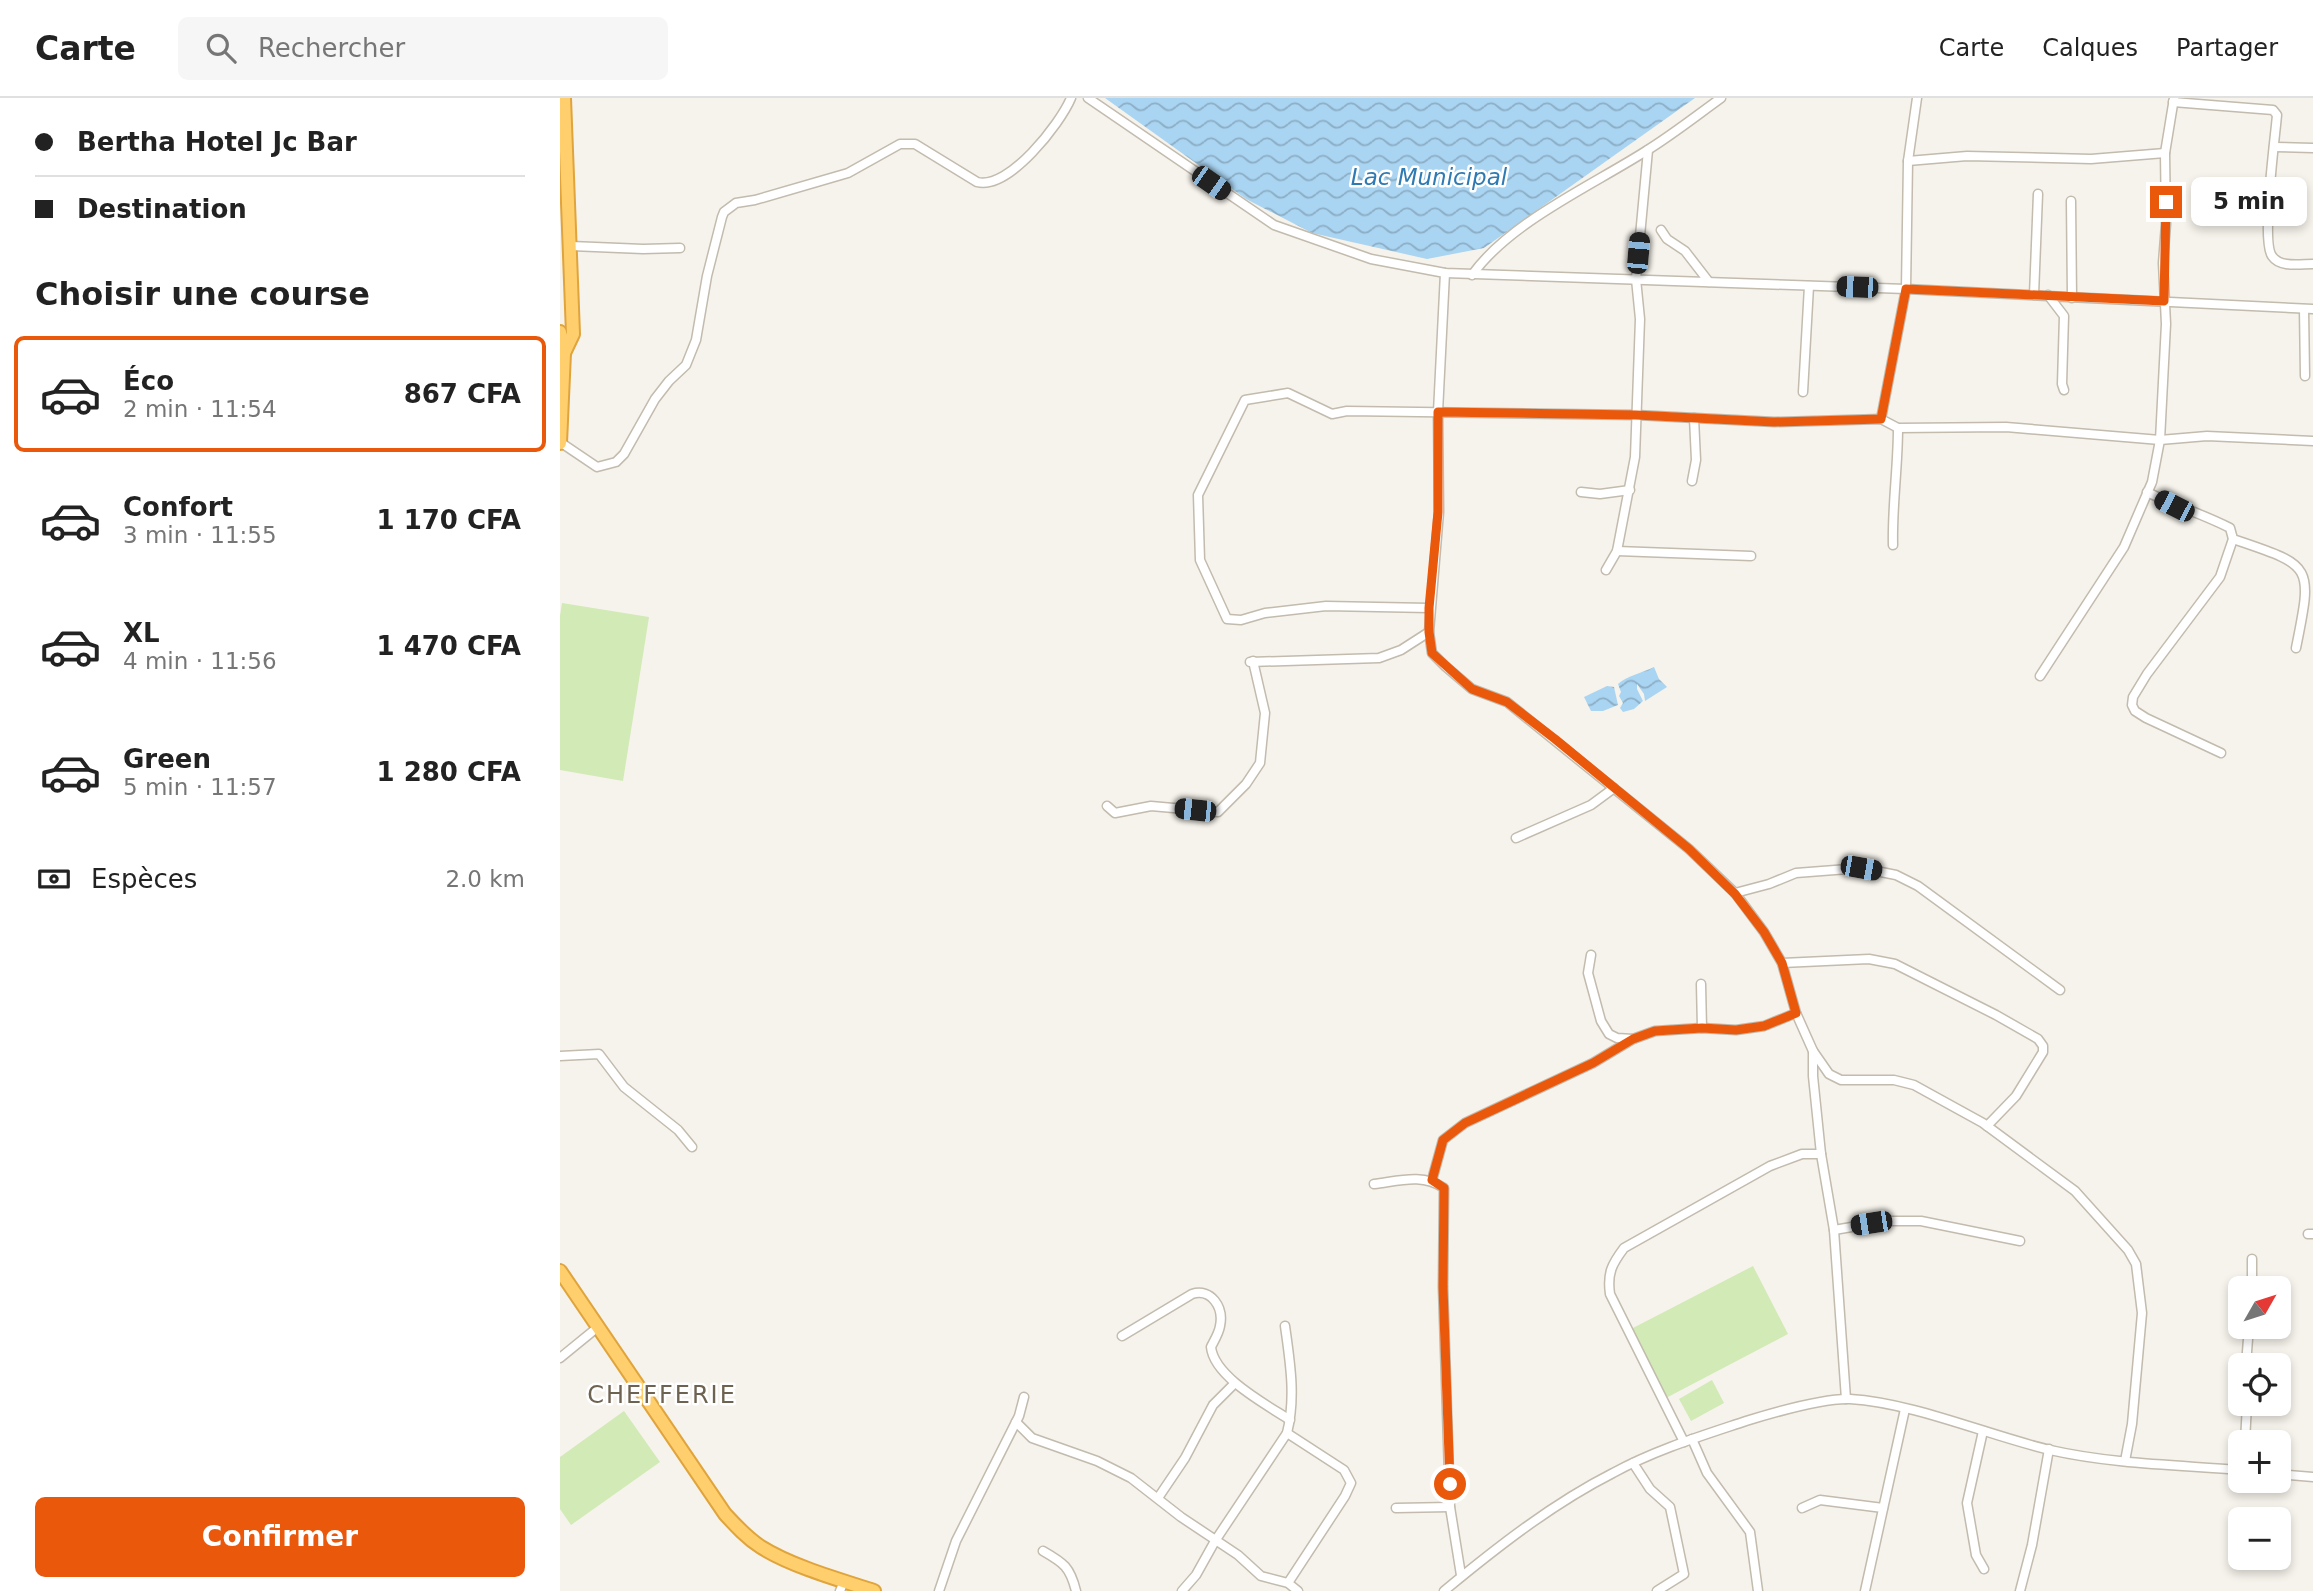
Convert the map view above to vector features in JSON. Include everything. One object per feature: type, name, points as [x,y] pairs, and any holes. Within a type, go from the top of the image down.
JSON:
[{"type":"highway","points":[[564,98],[573,334],[564,354]]},
{"type":"highway","points":[[560,332],[564,354],[560,442]]},
{"type":"highway","points":[[560,1271],[724,1514],[742,1533],[762,1548],[842,1586],[874,1591]]},
{"type":"street","points":[[560,442],[597,467],[616,462],[624,454],[655,399],[686,365],[696,340],[707,276],[722,217],[724,212],[736,203],[848,173],[908,142],[984,184],[1019,165],[1045,140],[1072,98]]},
{"type":"street","points":[[1088,98],[1274,225],[1371,258],[1445,273],[1472,275],[1906,289],[2308,309],[2305,376]]},
{"type":"street","points":[[1472,275],[1493,250],[1532,221],[1648,150],[1721,98]]},
{"type":"street","points":[[1881,419],[1906,289],[1908,161],[1917,98]]},
{"type":"street","points":[[2040,676],[2124,547],[2152,482],[2160,440],[2166,324],[2165,153],[2173,100],[2268,108],[2277,115],[2269,201],[2268,247],[2278,262],[2313,264]]},
{"type":"street","points":[[2274,147],[2313,148]]},
{"type":"street","points":[[1606,570],[1617,551],[1635,457],[1640,319],[1636,279],[1648,150]]},
{"type":"street","points":[[1908,161],[1966,156],[2091,159],[2165,153]]},
{"type":"street","points":[[2034,295],[2038,194]]},
{"type":"street","points":[[2071,201],[2072,298]]},
{"type":"street","points":[[1661,230],[1667,239],[1685,251],[1709,282]]},
{"type":"street","points":[[571,246],[632,249],[680,247]]},
{"type":"street","points":[[1445,273],[1438,412],[1438,512],[1429,608],[1432,653],[1472,689],[1507,702],[1689,849],[1735,894],[1764,932],[1782,963],[1796,1013],[1813,1051],[1834,1078],[1894,1080],[1934,1094],[1987,1126],[2076,1191],[2128,1250],[2136,1264],[2142,1313],[2132,1424],[2125,1461]]},
{"type":"street","points":[[1803,392],[1810,286]]},
{"type":"street","points":[[2048,295],[2064,316],[2064,390]]},
{"type":"street","points":[[1429,608],[1326,606],[1265,613],[1241,620],[1227,619],[1199,560],[1198,495],[1245,400],[1288,393],[1332,414],[1347,411],[1636,415],[1774,422],[1881,419],[1898,428],[2006,427],[2160,440],[2207,436],[2313,441]]},
{"type":"street","points":[[1692,481],[1696,460],[1694,418]]},
{"type":"street","points":[[1893,545],[1892,515],[1898,463],[1898,428]]},
{"type":"street","points":[[1581,492],[1600,494],[1630,490]]},
{"type":"street","points":[[2147,492],[2174,506],[2202,514],[2230,528],[2233,539],[2220,577],[2147,674],[2133,697],[2132,705],[2135,711],[2146,718],[2221,753]]},
{"type":"street","points":[[2233,539],[2280,555],[2301,570],[2306,581],[2307,597],[2296,648]]},
{"type":"street","points":[[1617,551],[1751,555]]},
{"type":"street","points":[[1107,806],[1115,813],[1151,806],[1217,812],[1246,784],[1260,763],[1265,713],[1251,662],[1379,658],[1401,650],[1429,632]]},
{"type":"street","points":[[1516,838],[1591,804],[1614,788]]},
{"type":"street","points":[[1735,894],[1797,873],[1861,868],[1896,875],[1917,886],[2060,990]]},
{"type":"street","points":[[1591,955],[1588,973],[1601,1021],[1609,1034],[1616,1038],[1633,1039]]},
{"type":"street","points":[[1782,963],[1869,959],[1895,964],[2038,1039],[2043,1046],[2040,1057],[2016,1096],[1987,1126]]},
{"type":"street","points":[[1701,984],[1702,1028]]},
{"type":"street","points":[[1432,1180],[1443,1140],[1465,1123],[1593,1063],[1633,1039],[1655,1031],[1702,1028],[1736,1030],[1764,1026],[1796,1013]]},
{"type":"street","points":[[1813,1051],[1812,1076],[1821,1154],[1834,1230],[1846,1399]]},
{"type":"street","points":[[560,1056],[599,1054],[624,1087],[678,1130],[692,1147]]},
{"type":"street","points":[[1758,1591],[1750,1532],[1707,1473],[1613,1301],[1608,1284],[1610,1266],[1624,1248],[1770,1166],[1802,1154],[1821,1154]]},
{"type":"street","points":[[1374,1184],[1418,1178],[1432,1180],[1444,1188],[1443,1287],[1450,1507],[1461,1575]]},
{"type":"street","points":[[1834,1230],[1887,1220],[1922,1221],[2020,1241]]},
{"type":"street","points":[[2252,1259],[2252,1276]]},
{"type":"street","points":[[1122,1336],[1192,1294],[1208,1294],[1216,1301],[1220,1314],[1220,1325],[1211,1353],[1234,1384],[1290,1420]]},
{"type":"street","points":[[1182,1591],[1196,1575],[1215,1541],[1287,1433],[1292,1384],[1285,1326]]},
{"type":"street","points":[[560,1358],[598,1327]]},
{"type":"street","points":[[1158,1498],[1185,1458],[1213,1405],[1234,1384]]},
{"type":"street","points":[[939,1591],[956,1541],[1016,1422],[1024,1397]]},
{"type":"street","points":[[1449,1589],[1461,1575],[1586,1487],[1633,1463],[1688,1440],[1782,1411],[1846,1399],[1905,1409],[2049,1449],[2125,1461],[2228,1469]]},
{"type":"street","points":[[1865,1591],[1905,1409]]},
{"type":"street","points":[[1016,1422],[1032,1438],[1097,1461],[1131,1478],[1181,1517],[1238,1555],[1261,1576],[1288,1583],[1298,1591]]},
{"type":"street","points":[[1983,1431],[1967,1510],[1976,1555],[1984,1569]]},
{"type":"street","points":[[1287,1433],[1344,1470],[1351,1483],[1288,1583]]},
{"type":"street","points":[[2020,1591],[2032,1545],[2049,1449]]},
{"type":"street","points":[[1633,1463],[1650,1489],[1670,1507],[1678,1554],[1684,1570],[1684,1574],[1657,1591]]},
{"type":"street","points":[[2291,1475],[2313,1477]]},
{"type":"street","points":[[1802,1508],[1820,1500],[1883,1508]]},
{"type":"street","points":[[1396,1508],[1450,1507]]},
{"type":"street","points":[[1043,1551],[1071,1572],[1076,1591]]},
{"type":"green space","points":[[562,603],[649,617],[623,781],[560,770]]},
{"type":"green space","points":[[1753,1266],[1788,1334],[1666,1398],[1631,1329]]},
{"type":"green space","points":[[1712,1380],[1724,1403],[1691,1421],[1679,1399]]},
{"type":"green space","points":[[624,1411],[660,1462],[571,1525],[560,1509],[560,1457]]},
{"type":"water","name":"Lac Municipal","points":[[1105,98],[1695,98],[1484,248],[1427,259],[1312,233],[1246,199]]},
{"type":"water","points":[[1654,667],[1659,679],[1667,687],[1645,701],[1637,684],[1643,701],[1634,709],[1623,712],[1620,708],[1623,703],[1618,684]]},
{"type":"water","points":[[1607,686],[1614,687],[1618,705],[1603,711],[1591,711],[1584,697]]},
{"type":"district","name":"CHEFFERIE","points":[[662,1395]]},
{"type":"route","points":[[1450,1484],[1443,1287],[1444,1188],[1432,1180],[1443,1140],[1465,1123],[1593,1063],[1633,1039],[1655,1031],[1702,1028],[1736,1030],[1764,1026],[1796,1013],[1782,963],[1764,932],[1735,894],[1689,849],[1555,739],[1507,702],[1472,689],[1432,653],[1429,608],[1438,512],[1438,412],[1636,415],[1774,422],[1881,419],[1906,289],[2164,301],[2166,202]]}]
